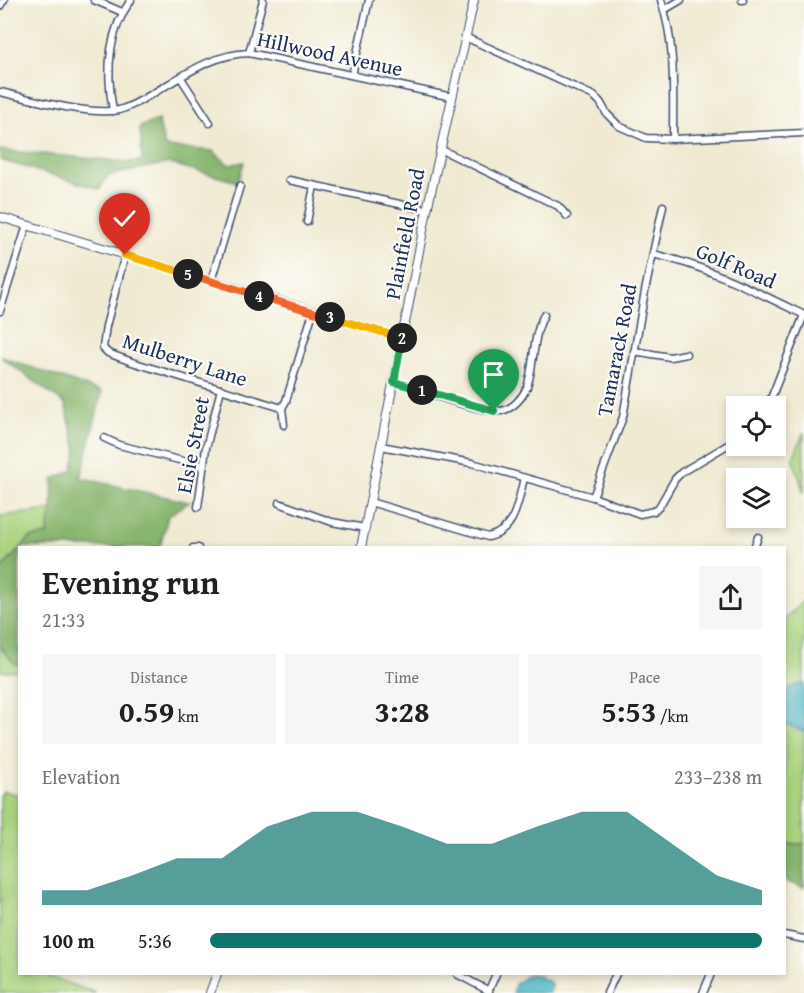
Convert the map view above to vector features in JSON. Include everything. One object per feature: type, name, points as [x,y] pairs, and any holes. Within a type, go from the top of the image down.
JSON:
[{"type":"street","points":[[0,6],[4,0]]},
{"type":"street","points":[[94,0],[122,12]]},
{"type":"street","points":[[113,111],[109,60],[122,12],[130,0]]},
{"type":"street","points":[[249,53],[263,0]]},
{"type":"street","points":[[352,75],[369,0]]},
{"type":"street","name":"Plainfield Road","points":[[361,546],[427,210],[474,0]]},
{"type":"street","points":[[661,0],[672,47],[673,139]]},
{"type":"street","points":[[664,10],[681,0]]},
{"type":"street","points":[[465,37],[594,96],[619,126],[646,138],[673,139],[804,133]]},
{"type":"street","name":"Hillwood Avenue","points":[[0,92],[97,111],[113,111],[136,103],[217,58],[249,53],[452,97]]},
{"type":"street","points":[[181,78],[210,123]]},
{"type":"street","points":[[441,149],[558,206],[567,216]]},
{"type":"street","points":[[289,180],[427,210]]},
{"type":"street","points":[[211,281],[240,186]]},
{"type":"street","points":[[307,222],[314,186]]},
{"type":"street","name":"Tamarack Road","points":[[594,497],[623,417],[663,206]]},
{"type":"street","points":[[0,217],[402,338]]},
{"type":"street","points":[[0,311],[27,225]]},
{"type":"street","name":"Golf Road","points":[[653,254],[718,273],[804,315]]},
{"type":"street","name":"Mulberry Lane","points":[[125,255],[106,326],[103,348],[108,353],[282,408]]},
{"type":"street","points":[[284,425],[282,408],[313,312]]},
{"type":"street","points":[[394,382],[487,410],[507,409],[526,389],[538,326],[544,315]]},
{"type":"street","points":[[772,396],[804,315]]},
{"type":"street","points":[[634,351],[669,357],[686,354]]},
{"type":"street","name":"Elsie Street","points":[[198,507],[203,466],[221,389]]},
{"type":"street","points":[[104,438],[119,445],[203,466]]},
{"type":"street","points":[[381,446],[472,463],[594,497],[640,514],[654,511],[659,507],[675,479],[682,472],[726,446]]},
{"type":"street","points":[[370,502],[488,537],[500,533],[511,523],[524,477]]},
{"type":"street","points":[[279,504],[332,522],[365,528]]},
{"type":"street","points":[[755,546],[758,537]]},
{"type":"street","points":[[786,935],[804,939]]},
{"type":"street","points":[[210,993],[217,975]]},
{"type":"street","points":[[459,975],[489,992],[496,975]]},
{"type":"street","points":[[607,993],[615,975]]},
{"type":"street","points":[[703,993],[711,975]]},
{"type":"green space","points":[[158,120],[165,147],[213,151],[229,165],[244,162],[238,182],[168,163],[107,176],[100,189],[0,160],[0,150],[128,162],[142,161],[140,127]]},
{"type":"green space","points":[[1,357],[102,392],[81,478],[189,502],[168,516],[160,546],[23,546],[30,538],[47,535],[52,510],[53,479],[72,471],[77,450],[65,404]]},
{"type":"green space","points":[[804,432],[804,494],[793,458]]},
{"type":"green space","points":[[52,510],[47,535],[30,538],[22,546],[18,546],[18,551],[0,570],[0,516]]},
{"type":"green space","points":[[18,551],[18,664],[13,662],[0,646],[0,570]]},
{"type":"green space","points":[[804,600],[804,844],[786,844],[786,618]]},
{"type":"green space","points":[[0,647],[18,664],[18,671],[0,671]]},
{"type":"green space","points":[[3,791],[18,795],[18,975],[44,975],[96,993],[0,993],[0,796]]},
{"type":"green space","points":[[786,844],[804,844],[804,888],[786,881]]},
{"type":"water","points":[[804,684],[804,732],[786,724],[787,689]]},
{"type":"water","points":[[528,975],[540,975],[540,978],[549,981],[552,986],[550,993],[513,993],[515,984]]},
{"type":"route","points":[[125,255],[402,338],[394,382],[494,411]]}]
